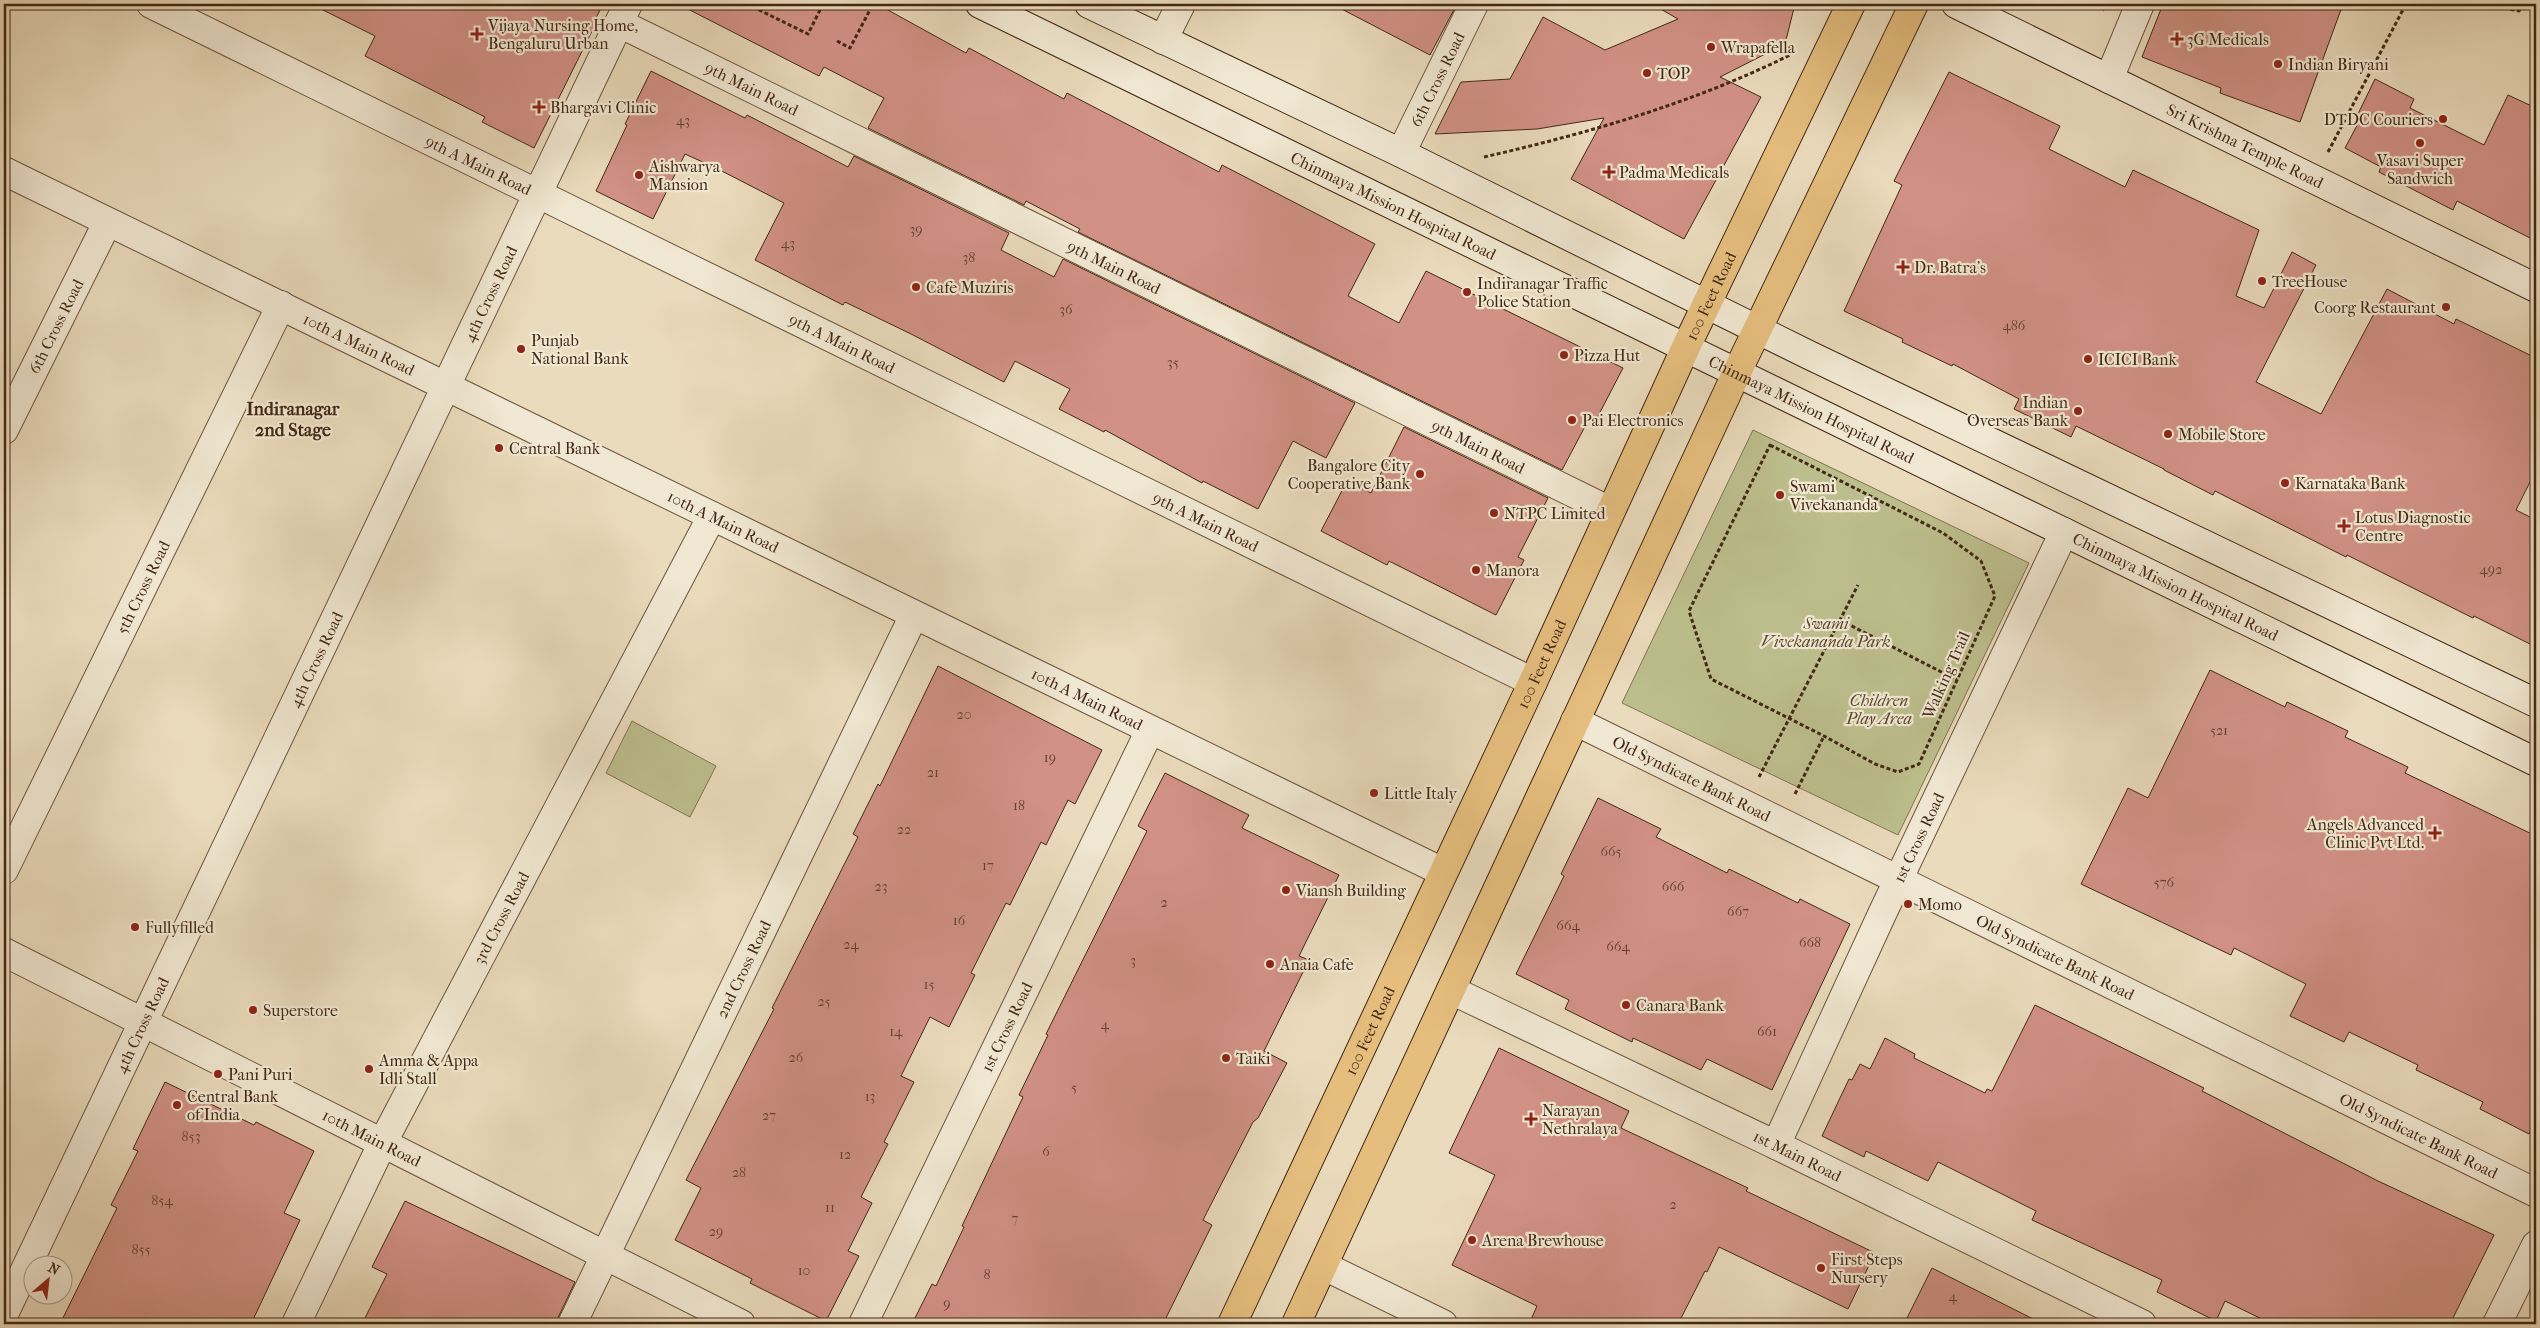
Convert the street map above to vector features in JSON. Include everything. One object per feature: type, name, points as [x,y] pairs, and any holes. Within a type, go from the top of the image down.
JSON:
[{"type":"main road","name":"100 Feet Road","points":[[1232,1324],[1533,682],[1686,347],[1852,4]]},
{"type":"main road","points":[[1296,1324],[1757,328],[1914,4]]},
{"type":"street","name":"9th A Main Road","points":[[151,4],[1533,682]]},
{"type":"street","name":"Chinmaya Mission Hospital Road","points":[[980,4],[2536,762]]},
{"type":"street","points":[[1089,4],[1401,153],[1757,328],[2536,702]]},
{"type":"street","points":[[1163,40],[1181,4]]},
{"type":"street","name":"6th Cross Road","points":[[1401,153],[1474,4]]},
{"type":"street","name":"Sri Krishna Temple Road","points":[[1956,4],[2536,288]]},
{"type":"street","points":[[2109,79],[2140,4]]},
{"type":"street","name":"4th Cross Road","points":[[4,1314],[624,13]]},
{"type":"street","name":"9th Main Road","points":[[624,13],[1610,511]]},
{"type":"street","name":"10th A Main Road","points":[[4,171],[108,223],[281,304],[1443,872]]},
{"type":"street","name":"6th Cross Road","points":[[4,430],[108,223]]},
{"type":"street","name":"5th Cross Road","points":[[4,870],[281,304]]},
{"type":"street","name":"3rd Cross Road","points":[[296,1324],[382,1142],[712,516]]},
{"type":"street","name":"1st Cross Road","points":[[1776,1145],[2064,532]]},
{"type":"street","name":"2nd Cross Road","points":[[572,1324],[914,615]]},
{"type":"street","name":"Old Syndicate Bank Road","points":[[1576,721],[2536,1193]]},
{"type":"street","name":"1st Cross Road","points":[[864,1324],[1150,730]]},
{"type":"street","name":"10th Main Road","points":[[4,952],[142,1024],[382,1142],[741,1324]]},
{"type":"street","name":"1st Main Road","points":[[1451,990],[1776,1145],[2142,1324]]},
{"type":"street","points":[[2497,1324],[2536,1245]]},
{"type":"street","points":[[1324,1266],[1443,1324]]},
{"type":"path","points":[[747,4],[808,34],[823,4]]},
{"type":"path","points":[[837,41],[850,48],[872,4]]},
{"type":"path","points":[[2314,179],[2406,4]]},
{"type":"path","points":[[2485,4],[2520,11],[2523,4]]},
{"type":"path","points":[[1483,157],[1554,141],[1697,96],[1768,66],[1838,32]]},
{"type":"path","name":"Walking Trail","points":[[1770,445],[1943,533],[1981,561],[1995,596],[1919,764],[1898,772],[1875,764],[1789,718],[1710,679],[1690,611],[1770,445]]},
{"type":"path","points":[[1745,804],[1858,585]]},
{"type":"path","points":[[1840,620],[1958,680]]},
{"type":"path","points":[[1795,794],[1824,736]]},
{"type":"green space","name":"Swami Vivekananda Park","points":[[1753,430],[2029,563],[1898,835],[1622,703]]},
{"type":"green space","points":[[632,721],[716,766],[690,817],[606,773]]},
{"type":"building","points":[[311,4],[603,4],[595,20],[597,21],[534,148],[482,122],[485,117],[365,56],[375,36]]},
{"type":"building","points":[[678,4],[877,4],[966,53],[969,48],[1064,99],[1067,93],[1219,172],[1222,165],[1375,244],[1348,296],[1399,323],[1426,271],[1623,368],[1596,420],[1590,417],[1562,470],[1078,232],[1080,229],[1026,201],[1024,205],[868,128],[884,98],[824,67],[819,76]]},
{"type":"building","points":[[1332,4],[1457,4],[1430,55]]},
{"type":"building","points":[[1652,4],[1795,4],[1785,44],[1720,77],[1761,97],[1684,239],[1571,179],[1604,118],[1537,129],[1435,134],[1461,82],[1510,79],[1543,17],[1605,50],[1678,19]]},
{"type":"building","points":[[2163,4],[2343,4],[2300,122],[2220,93],[2221,88],[2142,57]]},
{"type":"building","points":[[651,71],[745,118],[747,115],[848,167],[854,156],[1009,233],[1001,250],[1054,277],[1063,259],[1355,403],[1326,458],[1293,441],[1258,509],[1203,481],[1202,483],[1105,430],[1104,432],[1059,409],[1070,389],[1015,361],[1004,382],[911,334],[845,302],[843,305],[755,260],[784,203],[716,168],[685,154],[653,219],[596,191],[627,125],[625,124]]},
{"type":"building","points":[[1949,72],[2060,126],[2049,149],[2125,187],[2133,170],[2259,230],[2236,296],[2264,308],[2292,252],[2316,265],[2256,382],[2321,414],[2387,289],[2454,324],[2456,319],[2536,358],[2536,470],[2516,510],[2536,520],[2536,647],[2347,555],[2346,557],[2215,491],[2213,495],[2076,426],[2071,437],[2014,409],[2019,399],[1953,364],[1952,366],[1902,342],[1903,339],[1844,311],[1902,185],[1894,181]]},
{"type":"building","points":[[2375,79],[2414,99],[2410,108],[2484,145],[2508,95],[2536,108],[2536,241],[2457,201],[2453,210],[2379,172],[2381,167],[2345,148],[2361,118],[2357,116]]},
{"type":"building","points":[[1404,427],[1548,498],[1518,557],[1524,560],[1496,615],[1389,561],[1387,565],[1321,531],[1347,481],[1371,493]]},
{"type":"building","points":[[938,666],[1102,750],[1075,804],[1068,800],[1046,845],[1041,842],[1010,905],[1006,903],[971,973],[975,975],[949,1027],[930,1017],[901,1076],[914,1082],[884,1142],[888,1144],[861,1197],[872,1203],[848,1251],[859,1256],[826,1321],[750,1283],[752,1279],[675,1240],[701,1188],[686,1180],[774,1009],[772,1008],[858,837],[853,834],[878,784],[880,786]]},
{"type":"building","points":[[2210,670],[2285,707],[2287,702],[2348,731],[2345,737],[2408,767],[2405,773],[2536,836],[2536,1118],[2529,1134],[2480,1109],[2483,1102],[2416,1070],[2418,1065],[2349,1032],[2344,1042],[2290,1016],[2306,984],[2234,948],[2231,955],[2081,884],[2128,788],[2148,798]]},
{"type":"building","points":[[1165,773],[1249,815],[1242,828],[1339,875],[1299,956],[1309,960],[1264,1051],[1287,1063],[1258,1118],[1253,1122],[1203,1220],[1212,1225],[1163,1324],[912,1324],[932,1284],[936,1286],[1023,1097],[1019,1095],[1048,1035],[1046,1034],[1147,831],[1138,826]]},
{"type":"building","points":[[1598,798],[1661,829],[1656,837],[1727,873],[1729,869],[1798,903],[1800,899],[1850,924],[1772,1090],[1707,1059],[1701,1070],[1633,1038],[1632,1042],[1565,1009],[1569,1000],[1516,974],[1564,876],[1561,874]]},
{"type":"building","points":[[2035,1005],[2204,1088],[2202,1091],[2378,1181],[2494,1235],[2450,1324],[2272,1324],[2225,1301],[2216,1321],[2157,1292],[2162,1280],[2032,1220],[2036,1211],[1938,1162],[1928,1181],[1866,1151],[1864,1157],[1822,1136],[1849,1079],[1852,1080],[1860,1064],[1870,1069],[1885,1038],[1915,1054],[1914,1058],[1985,1093],[1987,1089],[1992,1091]]},
{"type":"building","points":[[1499,1048],[1629,1111],[1621,1128],[1748,1188],[1746,1191],[1875,1253],[1848,1309],[1719,1247],[1678,1324],[1529,1324],[1537,1306],[1452,1265],[1495,1175],[1449,1153]]},
{"type":"building","points":[[165,1082],[254,1125],[256,1122],[314,1151],[284,1213],[300,1220],[251,1324],[60,1324],[69,1306],[72,1306],[72,1300],[117,1208],[111,1205],[138,1151],[133,1149]]},
{"type":"building","points":[[405,1201],[575,1282],[555,1324],[362,1324],[387,1274],[372,1267]]},
{"type":"building","points":[[1932,1268],[2043,1324],[1904,1324]]},
{"type":"place","name":"Vijaya Nursing Home, Bengaluru Urban","points":[[477,34]]},
{"type":"place","name":"3G Medicals","points":[[2177,39]]},
{"type":"place","name":"Wrapafella","points":[[1711,47]]},
{"type":"place","name":"Indian Biryani","points":[[2278,64]]},
{"type":"place","name":"TOP","points":[[1647,73]]},
{"type":"place","name":"Bhargavi Clinic","points":[[539,107]]},
{"type":"place","name":"DTDC Couriers","points":[[2443,119]]},
{"type":"place","name":"Vasavi Super Sandwich","points":[[2420,143]]},
{"type":"place","name":"Padma Medicals","points":[[1609,172]]},
{"type":"place","name":"Aishwarya Mansion","points":[[639,175]]},
{"type":"place","name":"Dr. Batra's","points":[[1903,267]]},
{"type":"place","name":"TreeHouse","points":[[2262,281]]},
{"type":"place","name":"Cafe Muziris","points":[[916,287]]},
{"type":"place","name":"Indiranagar Traffic Police Station","points":[[1467,292]]},
{"type":"place","name":"Coorg Restaurant","points":[[2446,307]]},
{"type":"place","name":"Punjab National Bank","points":[[521,349]]},
{"type":"place","name":"Pizza Hut","points":[[1564,355]]},
{"type":"place","name":"ICICI Bank","points":[[2088,359]]},
{"type":"place","name":"Indian Overseas Bank","points":[[2078,411]]},
{"type":"place","name":"Pai Electronics","points":[[1572,420]]},
{"type":"place","name":"Mobile Store","points":[[2168,434]]},
{"type":"place","name":"Central Bank","points":[[499,448]]},
{"type":"place","name":"Bangalore City Cooperative Bank","points":[[1420,474]]},
{"type":"place","name":"Karnataka Bank","points":[[2285,483]]},
{"type":"place","name":"Swami Vivekananda","points":[[1780,495]]},
{"type":"place","name":"NTPC Limited","points":[[1494,513]]},
{"type":"place","name":"Lotus Diagnostic Centre","points":[[2344,526]]},
{"type":"place","name":"Manora","points":[[1476,570]]},
{"type":"place","name":"Little Italy","points":[[1374,793]]},
{"type":"place","name":"Angels Advanced Clinic Pvt Ltd.","points":[[2435,833]]},
{"type":"place","name":"Viansh Building","points":[[1286,890]]},
{"type":"place","name":"Momo","points":[[1908,904]]},
{"type":"place","name":"Fullyfilled","points":[[135,927]]},
{"type":"place","name":"Anaia Cafe","points":[[1270,964]]},
{"type":"place","name":"Canara Bank","points":[[1626,1005]]},
{"type":"place","name":"Superstore","points":[[253,1010]]},
{"type":"place","name":"Taiki","points":[[1226,1058]]},
{"type":"place","name":"Amma & Appa Idli Stall","points":[[369,1069]]},
{"type":"place","name":"Pani Puri","points":[[218,1074]]},
{"type":"place","name":"Central Bank of India","points":[[177,1105]]},
{"type":"place","name":"Narayan Nethralaya","points":[[1531,1119]]},
{"type":"place","name":"Arena Brewhouse","points":[[1472,1240]]},
{"type":"place","name":"First Steps Nursery","points":[[1821,1268]]},
{"type":"district","name":"Indiranagar 2nd Stage","points":[[293,419]]},
{"type":"park label","name":"Children Play Area","points":[[1879,709]]}]
